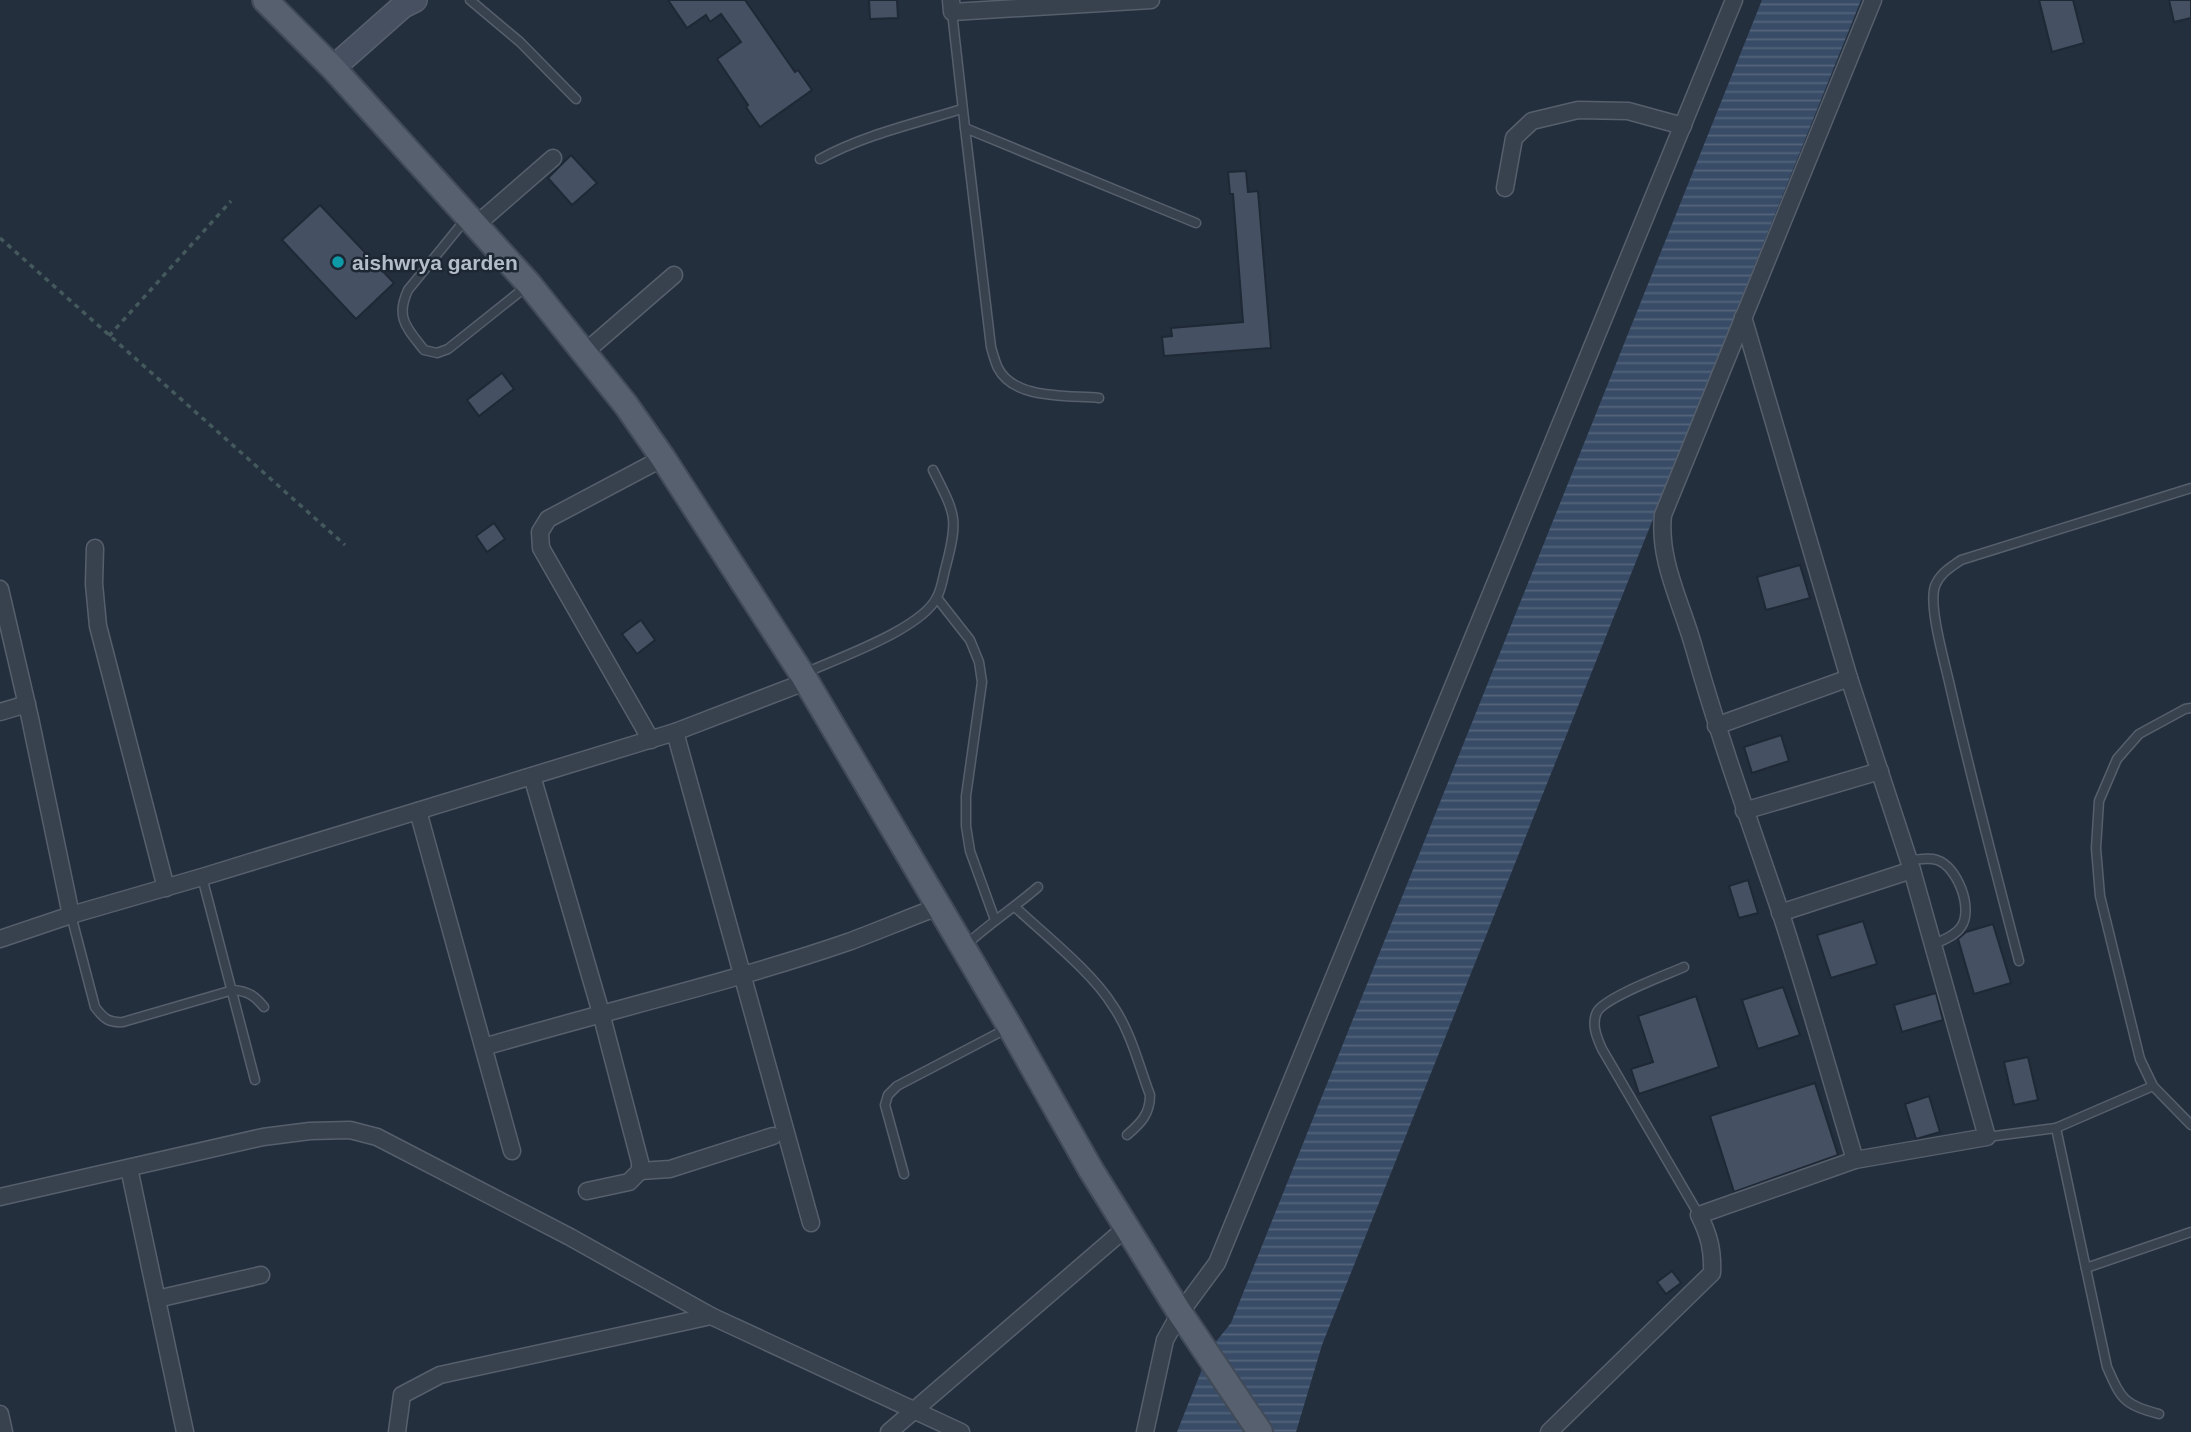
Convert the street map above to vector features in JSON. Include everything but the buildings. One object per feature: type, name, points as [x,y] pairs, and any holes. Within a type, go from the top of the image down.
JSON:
[{"type":"main road","points":[[265,0],[333,68],[529,284],[626,405],[663,458],[803,678],[1010,1027],[1086,1161],[1180,1313],[1260,1432]]},
{"type":"street","points":[[952,6],[1151,0]]},
{"type":"street","points":[[1145,1432],[1165,1340],[1180,1313],[1217,1263],[1734,0]]},
{"type":"street","points":[[1855,1160],[1780,913],[1716,726],[1664,554],[1661,533],[1663,514],[1873,0]]},
{"type":"street","points":[[333,68],[408,2]]},
{"type":"street","points":[[1505,188],[1514,138],[1532,121],[1578,110],[1628,111],[1683,126]]},
{"type":"street","points":[[472,221],[552,158]]},
{"type":"street","points":[[584,353],[674,275]]},
{"type":"street","points":[[1549,1432],[1712,1273],[1711,1244],[1699,1215],[1855,1160],[1987,1137],[1910,865],[1849,678],[1744,317]]},
{"type":"street","points":[[651,740],[541,548],[540,532],[548,519],[663,458]]},
{"type":"street","points":[[96,548],[94,584],[98,626],[166,888]]},
{"type":"street","points":[[0,589],[71,915]]},
{"type":"street","points":[[0,939],[71,915],[651,740],[803,678]]},
{"type":"street","points":[[1716,726],[1849,678]]},
{"type":"street","points":[[0,712],[27,704]]},
{"type":"street","points":[[675,732],[811,1223]]},
{"type":"street","points":[[1744,811],[1880,771]]},
{"type":"street","points":[[532,776],[601,1013],[640,1162],[640,1171]]},
{"type":"street","points":[[418,811],[512,1151]]},
{"type":"street","points":[[1780,913],[1910,865]]},
{"type":"street","points":[[484,1047],[742,975],[849,941],[938,907]]},
{"type":"street","points":[[0,1197],[263,1138],[310,1131],[351,1130],[377,1137],[570,1237],[711,1316],[961,1432]]},
{"type":"street","points":[[587,1191],[629,1182],[640,1171],[670,1169],[772,1136]]},
{"type":"street","points":[[129,1168],[185,1432]]},
{"type":"street","points":[[889,1432],[1127,1227]]},
{"type":"street","points":[[157,1299],[261,1275]]},
{"type":"street","points":[[397,1432],[402,1395],[440,1375],[711,1316]]},
{"type":"street","points":[[0,1414],[4,1432]]},
{"type":"lane","points":[[470,0],[520,42],[576,99]]},
{"type":"lane","points":[[952,6],[991,347],[998,369],[1010,383],[1025,391],[1099,398]]},
{"type":"lane","points":[[820,159],[871,136],[962,109]]},
{"type":"lane","points":[[965,128],[1196,223]]},
{"type":"lane","points":[[472,221],[408,290],[404,300],[404,321],[424,350],[437,353],[447,349],[529,284]]},
{"type":"lane","points":[[803,678],[908,626],[937,598],[955,523],[950,503],[933,470]]},
{"type":"lane","points":[[2020,961],[1970,775],[1933,603],[1935,585],[1944,572],[1961,560],[2191,488]]},
{"type":"lane","points":[[937,598],[970,640],[979,662],[982,682],[966,796],[966,826],[970,851],[995,920]]},
{"type":"lane","points":[[2191,708],[2139,734],[2118,759],[2099,801],[2095,848],[2100,896],[2140,1059],[2153,1086],[2191,1125]]},
{"type":"lane","points":[[1910,865],[1939,860],[1954,875],[1965,905],[1962,926],[1933,945]]},
{"type":"lane","points":[[202,877],[255,1080]]},
{"type":"lane","points":[[963,948],[1038,887]]},
{"type":"lane","points":[[1015,907],[1097,985],[1113,1005],[1124,1026],[1150,1095],[1150,1107],[1146,1117],[1126,1135]]},
{"type":"lane","points":[[71,915],[95,1007],[103,1018],[112,1023],[233,990],[245,991],[264,1007]]},
{"type":"lane","points":[[1684,967],[1607,1001],[1597,1012],[1595,1021],[1596,1035],[1602,1049],[1699,1215]]},
{"type":"lane","points":[[904,1174],[885,1105],[888,1095],[897,1086],[1010,1027]]},
{"type":"lane","points":[[1987,1137],[2056,1128],[2153,1086]]},
{"type":"lane","points":[[2056,1128],[2107,1367],[2120,1396],[2134,1407],[2160,1415]]},
{"type":"lane","points":[[2086,1268],[2191,1232]]},
{"type":"path","points":[[109,336],[231,201]]},
{"type":"path","points":[[0,238],[345,545]]},
{"type":"water","points":[[1762,0],[1861,0],[1322,1345],[1296,1432],[1177,1432],[1210,1349],[1231,1323]]},
{"type":"place","name":"aishwrya garden","points":[[338,262]]}]
